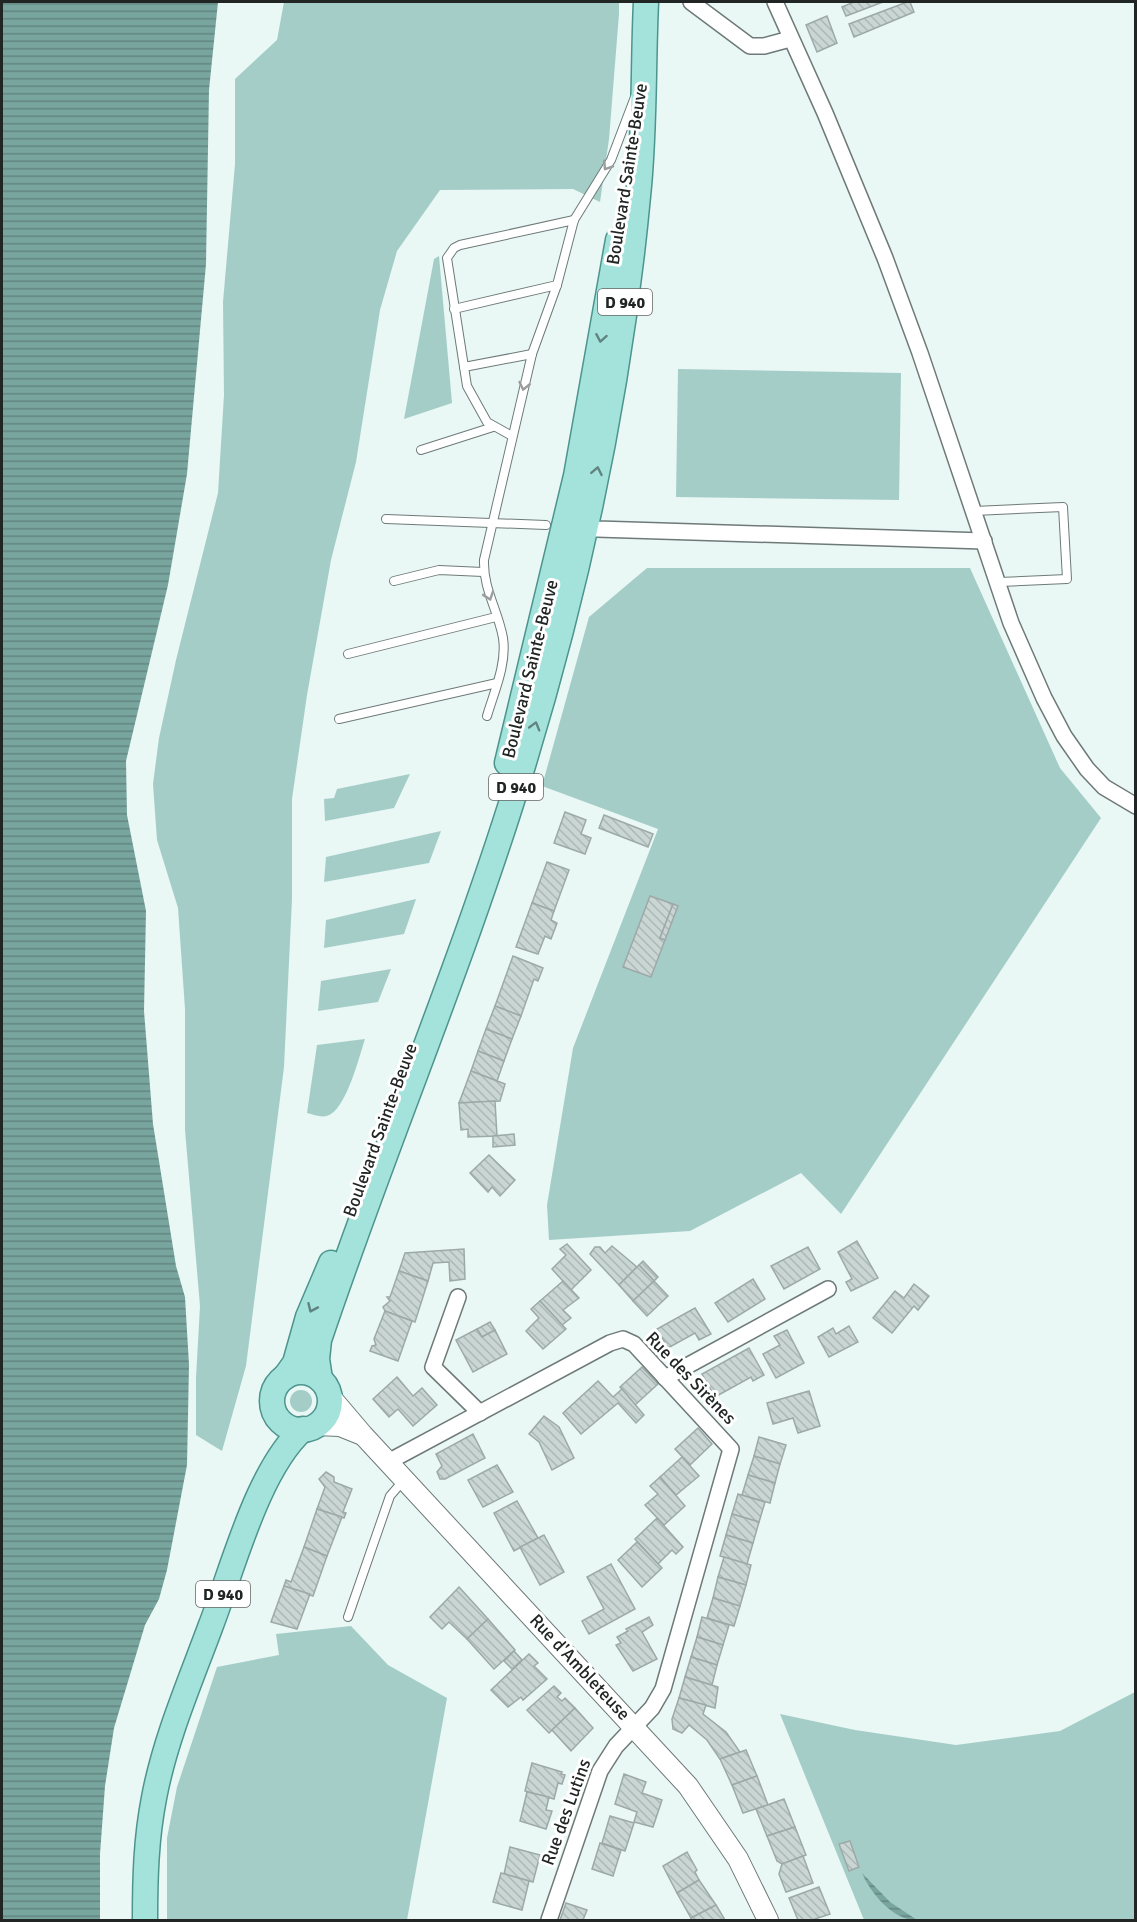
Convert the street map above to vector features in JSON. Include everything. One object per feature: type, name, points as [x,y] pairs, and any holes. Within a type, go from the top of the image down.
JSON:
[{"type":"main road","name":"Boulevard Sainte-Beuve","points":[[285,1377],[298,1357],[305,1326],[340,1241],[496,803],[566,525],[612,393],[639,185],[646,2]]},
{"type":"main road","name":"Boulevard Sainte-Beuve","points":[[324,1387],[317,1359],[319,1340],[510,807],[548,679],[566,525]]},
{"type":"main road","points":[[302,1372],[324,1387],[326,1414],[310,1427],[283,1424],[273,1410],[273,1392],[285,1377],[302,1372]]},
{"type":"main road","name":"D 940","points":[[258,1500],[272,1438],[273,1410]]},
{"type":"main road","name":"D 940","points":[[145,1920],[146,1850],[161,1764],[258,1500],[283,1450],[310,1427]]},
{"type":"street","points":[[691,2],[750,46],[764,46],[790,39]]},
{"type":"street","points":[[775,2],[825,113],[885,258],[1000,582],[1017,637],[1064,736],[1094,777],[1136,806]]},
{"type":"street","points":[[566,525],[984,541]]},
{"type":"street","points":[[664,1378],[828,1289]]},
{"type":"street","points":[[458,1297],[433,1367],[480,1413]]},
{"type":"street","name":"Rue des Sirènes","points":[[388,1462],[616,1340],[634,1344],[732,1449],[666,1683],[658,1699],[635,1726]]},
{"type":"street","name":"Rue d'Ambleteuse","points":[[324,1387],[363,1436],[635,1726],[688,1786],[718,1827],[747,1875],[767,1920]]},
{"type":"street","name":"Rue d'Ambleteuse","points":[[310,1427],[340,1426],[363,1436]]},
{"type":"street","name":"Rue des Lutins","points":[[549,1920],[600,1771],[610,1752],[635,1726]]},
{"type":"lane","points":[[487,716],[504,648],[483,572],[512,436],[532,354],[557,285],[574,220],[615,150],[643,73]]},
{"type":"lane","points":[[512,436],[493,427],[482,416],[471,395],[464,367],[447,263],[450,252],[454,248],[574,220]]},
{"type":"lane","points":[[454,309],[557,285]]},
{"type":"lane","points":[[464,367],[532,354]]},
{"type":"lane","points":[[421,450],[493,427]]},
{"type":"lane","points":[[974,511],[1064,507],[1067,579],[1000,582]]},
{"type":"lane","points":[[386,519],[566,525]]},
{"type":"lane","points":[[394,581],[439,570],[483,572]]},
{"type":"lane","points":[[348,654],[496,617]]},
{"type":"lane","points":[[339,719],[497,683]]},
{"type":"lane","points":[[348,1617],[390,1496],[404,1479]]},
{"type":"shaded area","points":[[2,2],[218,2],[209,90],[206,264],[187,474],[168,585],[126,761],[127,815],[146,911],[144,1011],[153,1124],[176,1266],[185,1297],[189,1365],[187,1465],[167,1570],[159,1599],[145,1625],[114,1728],[105,1786],[100,1854],[100,1920],[2,1920]]},
{"type":"shaded area","points":[[284,2],[619,2],[619,14],[609,139],[600,202],[573,189],[440,190],[397,251],[380,310],[356,462],[331,560],[307,695],[292,799],[292,899],[284,1067],[246,1366],[222,1451],[196,1435],[200,1306],[185,1130],[185,1009],[178,908],[157,840],[153,784],[159,738],[176,660],[218,493],[224,395],[223,302],[235,164],[235,79],[277,40]]},
{"type":"shaded area","points":[[439,256],[452,403],[404,419],[434,259]]},
{"type":"shaded area","points":[[678,369],[901,373],[899,500],[676,497]]},
{"type":"shaded area","points":[[647,568],[970,568],[1060,768],[1101,818],[841,1214],[801,1173],[690,1231],[549,1240],[547,1205],[573,1048],[658,829],[542,786],[589,617]]},
{"type":"shaded area","points":[[410,774],[394,808],[325,821],[324,799],[334,798],[337,789]]},
{"type":"shaded area","points":[[441,831],[429,863],[324,882],[326,857]]},
{"type":"shaded area","points":[[416,899],[404,934],[324,948],[326,920]]},
{"type":"shaded area","points":[[391,969],[378,1002],[318,1011],[321,981]]},
{"type":"shaded area","points":[[365,1039],[352,1080],[337,1109],[325,1116],[307,1113],[317,1045]]},
{"type":"shaded area","points":[[301,1390],[309,1393],[312,1401],[309,1409],[301,1412],[293,1409],[290,1401],[293,1393]]},
{"type":"shaded area","points":[[351,1626],[388,1665],[447,1698],[407,1920],[167,1920],[167,1838],[177,1787],[217,1667],[279,1655],[276,1634]]},
{"type":"shaded area","points":[[1135,1692],[1135,1920],[864,1920],[780,1714],[855,1730],[956,1745],[1060,1731]]},
{"type":"shaded area","points":[[862,1873],[890,1902],[917,1920],[899,1916],[891,1911],[877,1896]]},
{"type":"building","points":[[854,2],[883,2],[846,16],[842,7]]},
{"type":"building","points":[[910,2],[914,12],[854,37],[849,24]]},
{"type":"building","points":[[827,16],[837,43],[817,52],[806,25]]},
{"type":"building","points":[[565,812],[586,820],[581,834],[591,838],[585,854],[554,843]]},
{"type":"building","points":[[604,815],[653,834],[648,847],[599,828]]},
{"type":"building","points":[[547,862],[569,870],[554,911],[532,903]]},
{"type":"building","points":[[650,896],[673,904],[660,938],[665,940],[651,977],[623,967]]},
{"type":"building","points":[[532,903],[554,911],[551,920],[557,923],[551,939],[545,936],[538,954],[516,947]]},
{"type":"building","points":[[673,904],[678,906],[665,940],[660,938]]},
{"type":"building","points":[[513,956],[543,968],[538,981],[534,979],[521,1016],[495,1006]]},
{"type":"building","points":[[495,1006],[521,1016],[512,1039],[486,1029]]},
{"type":"building","points":[[486,1029],[512,1039],[504,1061],[478,1051]]},
{"type":"building","points":[[478,1051],[504,1061],[497,1081],[471,1071]]},
{"type":"building","points":[[471,1071],[505,1084],[500,1101],[459,1103]]},
{"type":"building","points":[[495,1101],[497,1136],[468,1137],[468,1129],[461,1130],[459,1103]]},
{"type":"building","points":[[514,1134],[515,1145],[493,1147],[493,1136]]},
{"type":"building","points":[[489,1155],[515,1180],[500,1196],[492,1187],[488,1192],[470,1173]]},
{"type":"building","points":[[857,1241],[878,1278],[851,1291],[846,1282],[852,1279],[838,1252]]},
{"type":"building","points":[[567,1244],[591,1270],[571,1290],[552,1269],[566,1255],[560,1249]]},
{"type":"building","points":[[612,1246],[637,1267],[619,1285],[590,1254],[595,1247],[600,1247],[605,1253]]},
{"type":"building","points":[[808,1247],[820,1269],[784,1289],[771,1266]]},
{"type":"building","points":[[464,1249],[465,1279],[450,1281],[449,1262],[433,1263],[428,1281],[399,1271],[405,1253]]},
{"type":"building","points":[[643,1261],[658,1277],[654,1281],[639,1265]]},
{"type":"building","points":[[639,1265],[654,1281],[633,1301],[619,1285]]},
{"type":"building","points":[[399,1271],[428,1281],[415,1322],[385,1311],[383,1307],[390,1301],[387,1297],[390,1297]]},
{"type":"building","points":[[753,1279],[765,1299],[728,1322],[715,1303]]},
{"type":"building","points":[[563,1281],[579,1298],[563,1310],[571,1318],[562,1325],[540,1301]]},
{"type":"building","points":[[654,1281],[668,1296],[647,1316],[633,1301]]},
{"type":"building","points":[[914,1284],[929,1296],[918,1310],[914,1306],[892,1333],[873,1318],[895,1291],[904,1298]]},
{"type":"building","points":[[540,1301],[566,1329],[543,1349],[526,1331],[539,1318],[531,1309]]},
{"type":"building","points":[[695,1308],[711,1334],[699,1340],[695,1333],[668,1348],[657,1329]]},
{"type":"building","points":[[385,1311],[412,1321],[398,1361],[370,1351],[372,1346],[376,1345],[374,1339]]},
{"type":"building","points":[[490,1322],[495,1330],[482,1337],[477,1329]]},
{"type":"building","points":[[849,1326],[858,1342],[829,1357],[818,1337],[833,1328],[836,1334]]},
{"type":"building","points":[[477,1329],[482,1337],[495,1330],[507,1354],[473,1372],[456,1340]]},
{"type":"building","points":[[787,1330],[804,1363],[776,1378],[763,1354],[780,1345],[774,1336]]},
{"type":"building","points":[[749,1348],[764,1375],[753,1381],[751,1377],[715,1397],[702,1374]]},
{"type":"building","points":[[642,1367],[658,1384],[635,1405],[620,1387]]},
{"type":"building","points":[[397,1377],[413,1396],[422,1388],[437,1405],[413,1426],[398,1409],[389,1417],[373,1399]]},
{"type":"building","points":[[598,1381],[613,1397],[622,1389],[644,1415],[636,1423],[618,1403],[581,1434],[563,1413]]},
{"type":"building","points":[[809,1391],[820,1426],[798,1433],[793,1418],[773,1424],[767,1403]]},
{"type":"building","points":[[544,1416],[559,1427],[574,1458],[552,1470],[539,1442],[529,1434]]},
{"type":"building","points":[[698,1428],[712,1444],[690,1465],[675,1449]]},
{"type":"building","points":[[473,1434],[485,1458],[445,1479],[440,1479],[437,1472],[442,1466],[436,1454]]},
{"type":"building","points":[[759,1437],[786,1445],[780,1464],[754,1456]]},
{"type":"building","points":[[754,1456],[780,1464],[775,1483],[748,1475]]},
{"type":"building","points":[[682,1457],[699,1476],[676,1495],[660,1477]]},
{"type":"building","points":[[497,1465],[513,1492],[483,1507],[468,1480]]},
{"type":"building","points":[[326,1472],[334,1477],[334,1482],[352,1489],[343,1512],[346,1513],[344,1518],[317,1509],[325,1487],[319,1479]]},
{"type":"building","points":[[748,1475],[775,1483],[770,1503],[742,1495]]},
{"type":"building","points":[[660,1477],[685,1506],[664,1525],[645,1505],[658,1494],[650,1486]]},
{"type":"building","points":[[738,1494],[765,1502],[759,1522],[732,1514]]},
{"type":"building","points":[[517,1501],[538,1538],[514,1551],[494,1513]]},
{"type":"building","points":[[317,1509],[342,1517],[327,1556],[304,1547]]},
{"type":"building","points":[[732,1514],[759,1522],[753,1543],[726,1535]]},
{"type":"building","points":[[657,1518],[683,1547],[676,1554],[672,1550],[658,1564],[635,1539]]},
{"type":"building","points":[[544,1535],[564,1572],[540,1585],[520,1547]]},
{"type":"building","points":[[726,1535],[753,1543],[747,1564],[720,1556]]},
{"type":"building","points":[[637,1542],[662,1568],[642,1587],[618,1560]]},
{"type":"building","points":[[304,1547],[327,1556],[313,1596],[284,1586],[286,1580],[291,1582]]},
{"type":"building","points":[[724,1557],[751,1565],[746,1585],[718,1577]]},
{"type":"building","points":[[611,1564],[635,1609],[589,1634],[582,1621],[604,1609],[587,1577]]},
{"type":"building","points":[[718,1577],[746,1585],[740,1606],[713,1598]]},
{"type":"building","points":[[284,1586],[310,1594],[297,1629],[271,1622]]},
{"type":"building","points":[[459,1587],[488,1619],[467,1639],[449,1622],[442,1629],[430,1617]]},
{"type":"building","points":[[713,1598],[740,1606],[734,1626],[707,1618]]},
{"type":"building","points":[[649,1617],[653,1625],[642,1632],[657,1659],[633,1671],[616,1645],[621,1643],[617,1637],[628,1631],[626,1629]]},
{"type":"building","points":[[702,1617],[729,1625],[723,1645],[697,1637]]},
{"type":"building","points":[[488,1619],[515,1650],[494,1669],[467,1639]]},
{"type":"building","points":[[697,1637],[723,1645],[717,1665],[691,1657]]},
{"type":"building","points":[[514,1651],[522,1660],[512,1669],[504,1661]]},
{"type":"building","points":[[529,1654],[538,1663],[534,1666],[547,1679],[523,1700],[521,1697],[508,1707],[491,1690]]},
{"type":"building","points":[[691,1657],[717,1665],[712,1685],[685,1677]]},
{"type":"building","points":[[685,1677],[718,1687],[715,1708],[679,1698]]},
{"type":"building","points":[[554,1686],[561,1693],[557,1697],[562,1701],[565,1698],[575,1708],[549,1733],[527,1710]]},
{"type":"building","points":[[679,1698],[706,1705],[703,1714],[726,1732],[740,1752],[720,1759],[707,1740],[689,1725],[682,1733],[673,1729],[672,1719]]},
{"type":"building","points":[[575,1708],[593,1728],[571,1751],[552,1730]]},
{"type":"building","points":[[746,1750],[757,1776],[732,1785],[720,1759]]},
{"type":"building","points":[[532,1763],[565,1775],[562,1784],[558,1783],[554,1799],[525,1791]]},
{"type":"building","points":[[624,1774],[646,1782],[642,1793],[662,1800],[653,1827],[634,1822],[637,1812],[615,1804]]},
{"type":"building","points":[[757,1776],[768,1805],[743,1813],[732,1785]]},
{"type":"building","points":[[527,1792],[549,1797],[546,1810],[552,1811],[546,1829],[520,1821]]},
{"type":"building","points":[[784,1799],[795,1827],[767,1836],[756,1809]]},
{"type":"building","points":[[610,1816],[634,1823],[625,1851],[602,1843]]},
{"type":"building","points":[[795,1827],[806,1855],[782,1864],[777,1861],[767,1836]]},
{"type":"building","points":[[850,1841],[859,1867],[849,1871],[839,1844]]},
{"type":"building","points":[[600,1843],[621,1850],[613,1876],[592,1869]]},
{"type":"building","points":[[510,1847],[540,1855],[533,1882],[504,1874]]},
{"type":"building","points":[[687,1852],[697,1870],[695,1872],[699,1880],[677,1893],[663,1866]]},
{"type":"building","points":[[803,1856],[813,1883],[786,1892],[779,1874],[782,1864]]},
{"type":"building","points":[[501,1873],[529,1881],[522,1910],[493,1902]]},
{"type":"building","points":[[699,1880],[716,1905],[691,1918],[677,1893]]},
{"type":"building","points":[[819,1887],[830,1914],[812,1920],[798,1920],[789,1898]]},
{"type":"building","points":[[566,1903],[587,1910],[583,1920],[560,1920]]},
{"type":"building","points":[[716,1905],[725,1920],[692,1920],[691,1918]]}]
